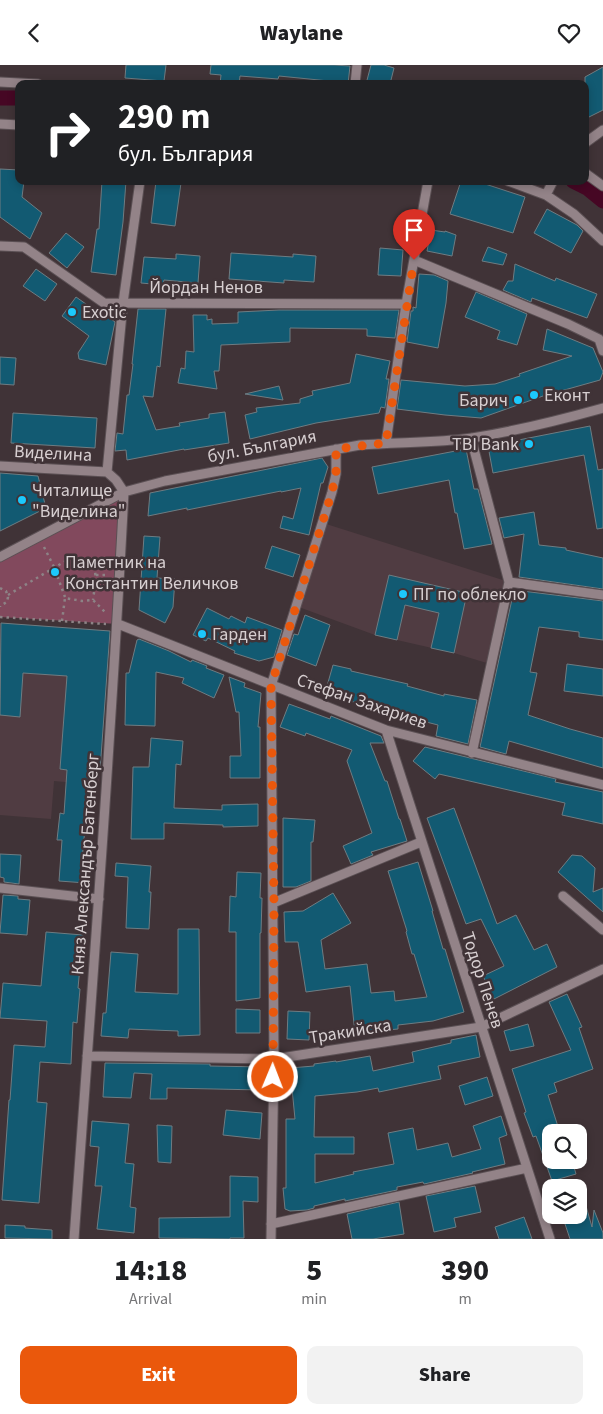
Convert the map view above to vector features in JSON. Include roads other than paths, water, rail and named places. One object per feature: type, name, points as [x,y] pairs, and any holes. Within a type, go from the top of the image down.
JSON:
[{"type":"street","points":[[355,80],[357,65]]},
{"type":"street","points":[[0,82],[15,83]]},
{"type":"street","points":[[0,124],[15,125]]},
{"type":"street","points":[[589,140],[603,130]]},
{"type":"street","points":[[589,176],[603,186]]},
{"type":"street","points":[[107,472],[123,303],[139,185]]},
{"type":"street","points":[[386,443],[406,304],[427,185]]},
{"type":"street","points":[[519,185],[546,195],[574,214],[603,241]]},
{"type":"street","points":[[546,195],[551,185]]},
{"type":"street","name":"Йордан Ненов","points":[[0,245],[24,247],[104,303],[406,304]]},
{"type":"street","points":[[414,260],[568,323],[599,339],[603,351]]},
{"type":"street","name":"бул. България","points":[[0,557],[124,492],[165,481],[336,449],[386,443],[471,438],[547,423],[603,408]]},
{"type":"street","points":[[471,438],[509,582],[472,753]]},
{"type":"street","points":[[271,1239],[274,903],[271,686],[332,492],[336,474],[336,449]]},
{"type":"street","name":"Виделина","points":[[0,466],[107,472],[116,480],[124,492]]},
{"type":"street","name":"Княз Александър Батенберг","points":[[74,1239],[118,625],[124,492]]},
{"type":"street","points":[[509,582],[603,595]]},
{"type":"street","name":"Стефан Захариев","points":[[118,625],[386,731],[603,785]]},
{"type":"street","name":"Тодор Пенев","points":[[386,731],[550,1239]]},
{"type":"street","points":[[274,903],[421,842]]},
{"type":"street","points":[[0,888],[99,899]]},
{"type":"street","points":[[563,896],[603,930]]},
{"type":"street","name":"Тракийска","points":[[87,1056],[274,1059],[481,1027],[603,969]]},
{"type":"street","points":[[271,1224],[527,1168]]},
{"type":"waterway","points":[[0,98],[15,98]]},
{"type":"waterway","points":[[581,185],[603,201]]},
{"type":"place","name":"Exotic","points":[[72,312]]},
{"type":"place","name":"Еконт","points":[[534,395]]},
{"type":"place","name":"Барич","points":[[518,400]]},
{"type":"place","name":"TBI Bank","points":[[529,444]]},
{"type":"place","name":"Читалище \"Виделина\"","points":[[22,500]]},
{"type":"place","name":"Паметник на Константин Величков","points":[[55,572]]},
{"type":"place","name":"ПГ по облекло","points":[[403,594]]},
{"type":"place","name":"Гарден","points":[[202,634]]}]
